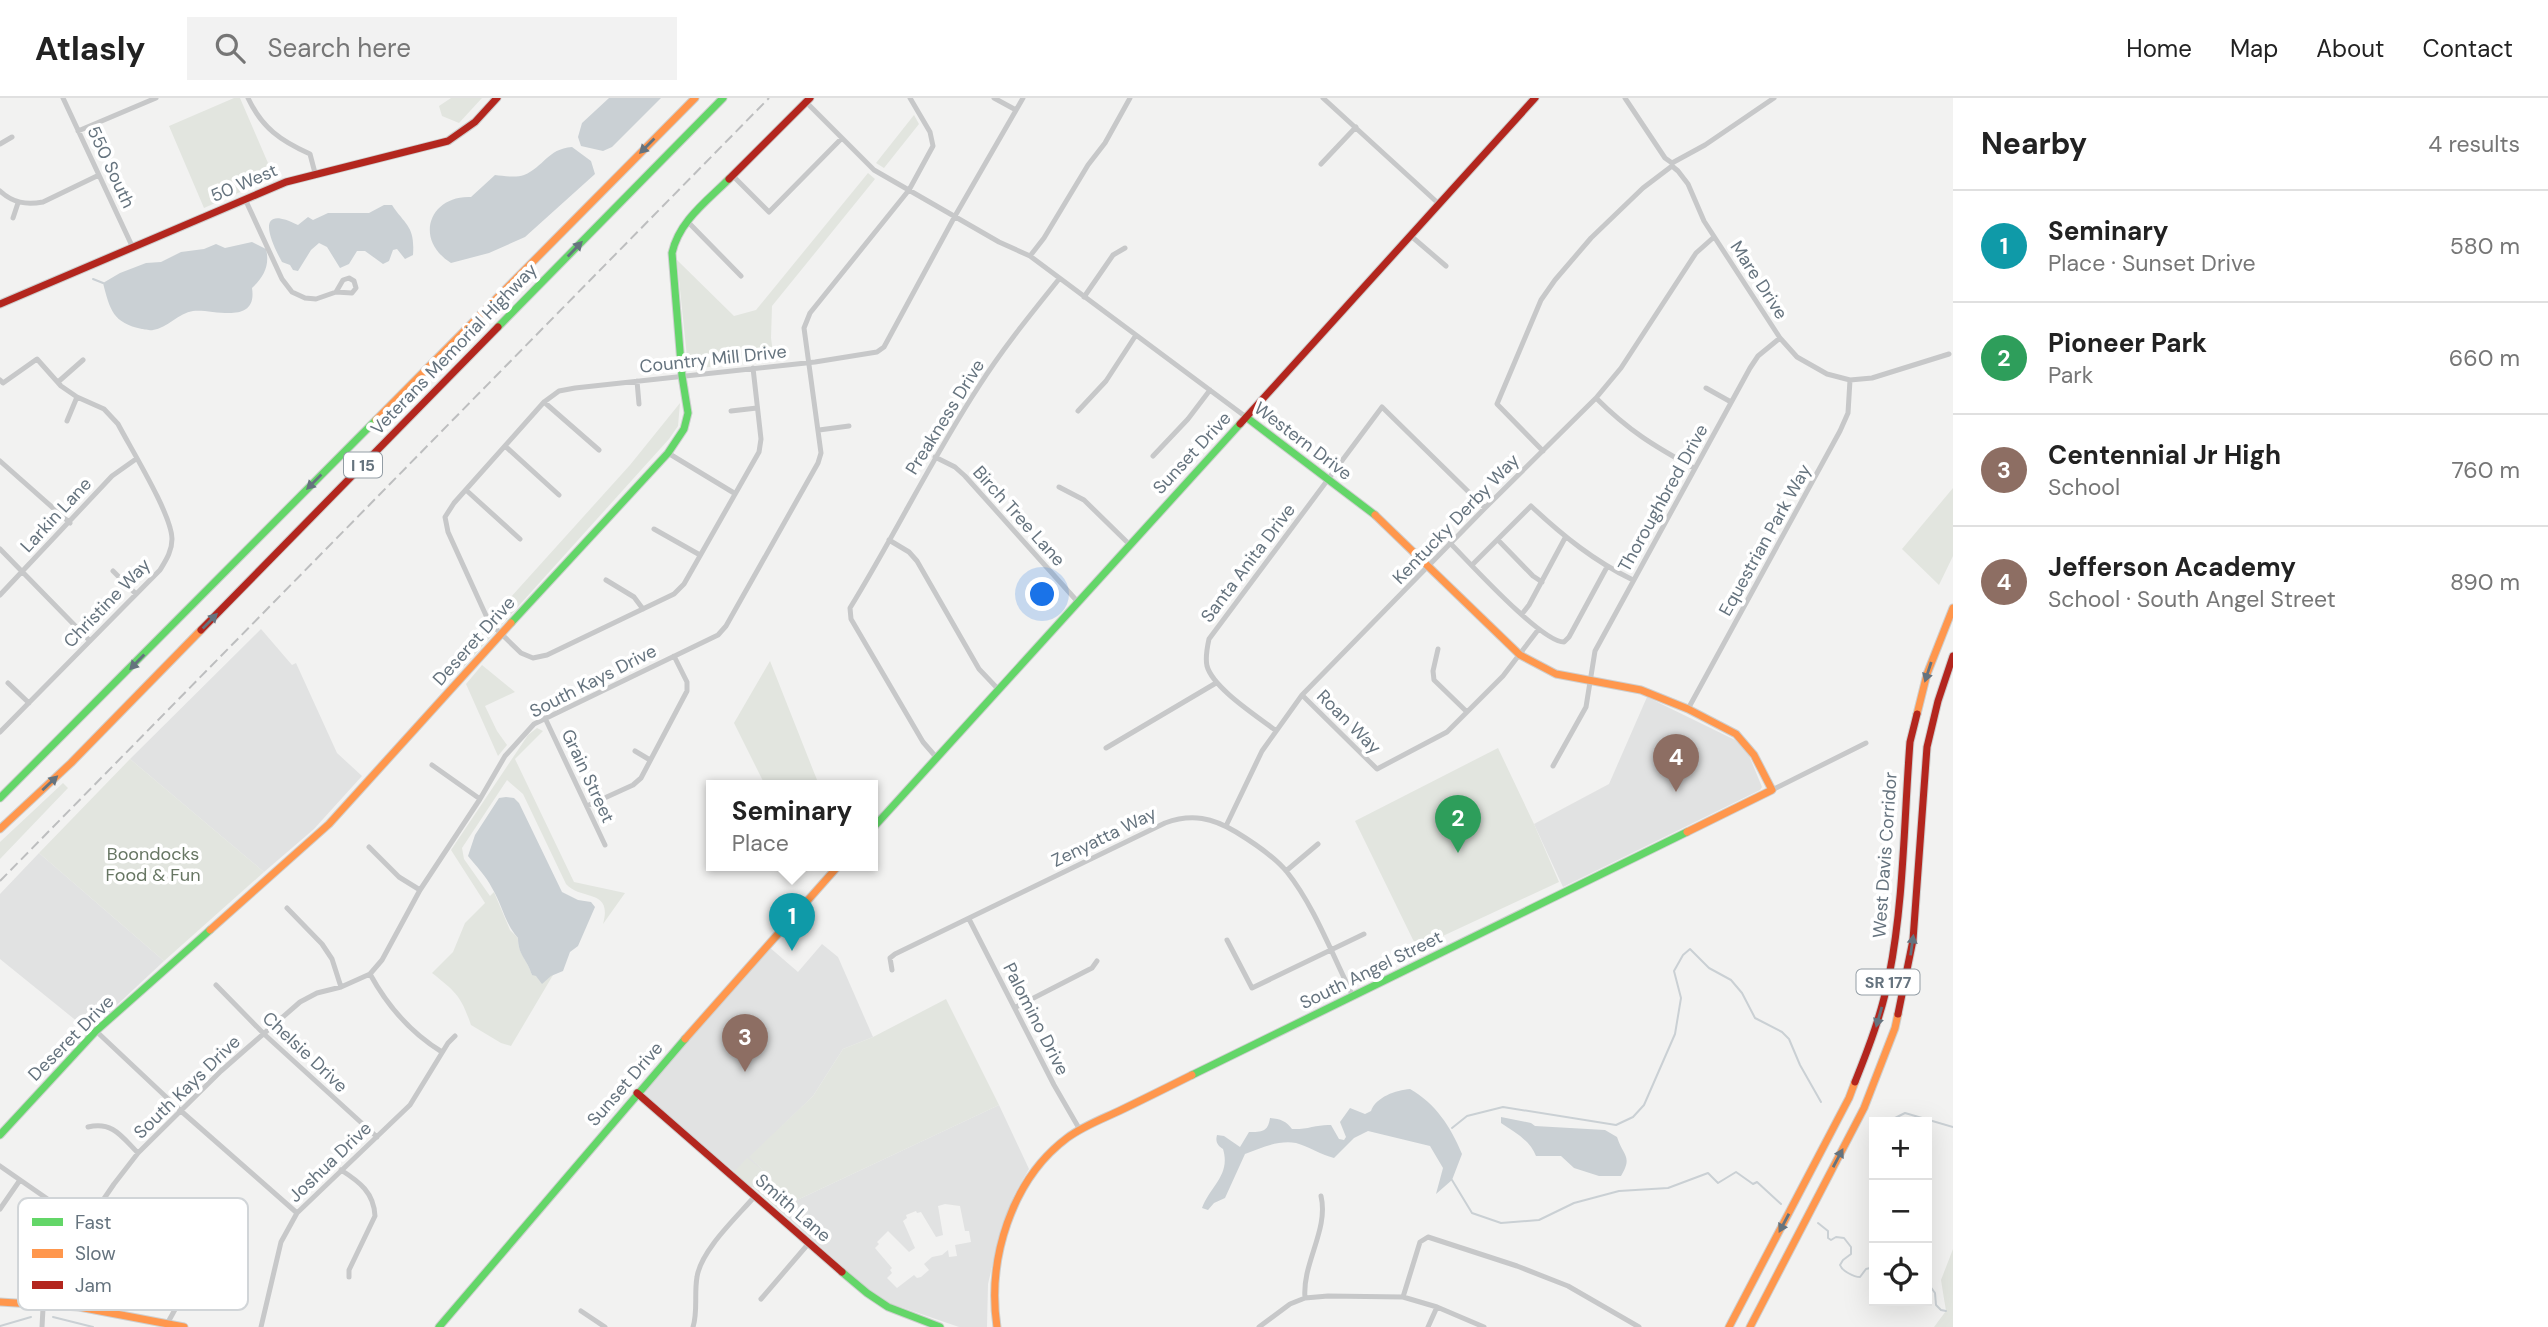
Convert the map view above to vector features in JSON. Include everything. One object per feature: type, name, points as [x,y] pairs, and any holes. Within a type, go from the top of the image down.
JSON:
[{"type":"main road","name":"50 West","points":[[0,304],[286,182],[315,173],[426,149],[448,141],[467,131],[481,119],[497,98]]},
{"type":"main road","name":"Veterans Memorial Highway","points":[[0,799],[695,98]]},
{"type":"main road","name":"Veterans Memorial Highway","points":[[0,829],[81,753],[723,98]]},
{"type":"main road","name":"Sunset Drive","points":[[878,823],[1535,98]]},
{"type":"main road","name":"Deseret Drive","points":[[0,1135],[96,1031],[329,824],[668,453],[684,429],[688,413],[671,258],[678,233],[808,100]]},
{"type":"main road","name":"Western Drive","points":[[1246,417],[1378,517],[1520,655],[1556,674],[1641,691],[1688,709],[1736,734],[1754,755],[1772,790]]},
{"type":"main road","name":"West Davis Corridor","points":[[1729,1327],[1849,1098],[1875,1031],[1885,996],[1895,941],[1910,743],[1927,674],[1953,608]]},
{"type":"main road","name":"West Davis Corridor","points":[[1749,1327],[1860,1115],[1892,1037],[1904,993],[1913,940],[1927,747],[1953,656]]},
{"type":"main road","name":"South Angel Street","points":[[990,1327],[995,1272],[1003,1239],[1016,1205],[1041,1162],[1061,1143],[1080,1130],[1772,790]]},
{"type":"main road","name":"Sunset Drive","points":[[439,1327],[637,1093],[834,871]]},
{"type":"main road","name":"Smith Lane","points":[[637,1093],[867,1293],[888,1307],[940,1327]]},
{"type":"main road","points":[[0,1302],[18,1302]]},
{"type":"main road","points":[[95,1310],[184,1327]]},
{"type":"main road","name":"South Angel Street","points":[[993,1312],[997,1327]]},
{"type":"street","name":"550 South","points":[[63,98],[133,248]]},
{"type":"street","points":[[129,98],[133,107]]},
{"type":"street","points":[[78,131],[156,98]]},
{"type":"street","points":[[248,98],[267,129],[290,145],[310,154],[315,173]]},
{"type":"street","name":"South Kays Drive","points":[[105,1198],[138,1153],[300,1002],[317,992],[341,987],[370,974],[382,960],[419,890],[522,734],[545,718],[718,635],[726,626],[818,463],[821,453],[804,328],[810,313],[909,190],[933,146],[930,132],[910,98]]},
{"type":"street","points":[[994,98],[1016,110]]},
{"type":"street","name":"Country Mill Drive","points":[[643,609],[547,655],[533,658],[521,653],[489,622],[448,532],[445,517],[466,489],[544,402],[559,391],[869,355],[884,347],[1023,98]]},
{"type":"street","points":[[1030,257],[1088,165],[1105,143],[1130,98]]},
{"type":"street","points":[[1323,98],[1438,204]]},
{"type":"street","name":"Mare Drive","points":[[1625,98],[1665,158],[1688,184],[1704,221],[1780,338],[1797,357],[1815,368],[1850,380]]},
{"type":"street","points":[[1543,451],[1497,404],[1541,300],[1591,238],[1643,188],[1672,164],[1774,98]]},
{"type":"street","name":"Western Drive","points":[[808,100],[874,170],[1030,257],[1246,417]]},
{"type":"street","points":[[1321,164],[1356,127]]},
{"type":"street","points":[[0,144],[12,137]]},
{"type":"street","points":[[733,176],[769,212],[842,138]]},
{"type":"street","points":[[0,191],[18,203],[43,202],[99,175]]},
{"type":"street","points":[[245,199],[286,285],[296,294],[316,299],[336,292]]},
{"type":"street","points":[[13,218],[18,203]]},
{"type":"street","points":[[687,221],[741,276]]},
{"type":"street","points":[[1411,236],[1446,266]]},
{"type":"street","name":"Kentucky Derby Way","points":[[1226,826],[1262,751],[1302,695],[1596,398],[1621,368],[1696,253],[1714,237]]},
{"type":"street","points":[[1084,297],[1113,255],[1125,248]]},
{"type":"street","name":"Preakness Drive","points":[[936,757],[923,742],[851,619],[850,608],[935,457],[1000,355],[1059,279]]},
{"type":"street","points":[[1078,411],[1106,381],[1136,335]]},
{"type":"street","name":"Thoroughbred Drive","points":[[1553,766],[1586,707],[1595,651],[1758,356],[1780,338]]},
{"type":"street","points":[[1850,380],[1872,377],[1949,354]]},
{"type":"street","name":"Christine Way","points":[[0,380],[4,383],[37,359],[58,382],[77,397],[95,404],[112,416],[166,516],[172,540],[160,570],[0,732]]},
{"type":"street","points":[[58,382],[83,360]]},
{"type":"street","points":[[606,580],[634,597],[643,609],[674,594],[684,584],[759,452],[761,439],[753,368]]},
{"type":"street","name":"Equestrian Park Way","points":[[1688,709],[1840,431],[1848,413],[1850,380]]},
{"type":"street","points":[[637,381],[639,404]]},
{"type":"street","points":[[1706,388],[1731,402]]},
{"type":"street","points":[[1153,456],[1188,419],[1209,390]]},
{"type":"street","points":[[67,421],[77,397]]},
{"type":"street","points":[[1596,398],[1619,421],[1647,442],[1694,468]]},
{"type":"street","points":[[544,402],[599,450]]},
{"type":"street","name":"Santa Anita Drive","points":[[1216,682],[1207,667],[1206,651],[1209,639],[1382,407],[1485,508]]},
{"type":"street","points":[[731,411],[757,408]]},
{"type":"street","points":[[819,430],[849,426]]},
{"type":"street","points":[[505,446],[559,495]]},
{"type":"street","points":[[668,453],[734,493]]},
{"type":"street","name":"Birch Tree Lane","points":[[935,457],[955,467],[965,476],[1077,601]]},
{"type":"street","name":"Larkin Lane","points":[[0,595],[112,476],[136,459]]},
{"type":"street","points":[[0,461],[70,523]]},
{"type":"street","points":[[1059,487],[1084,500],[1129,544]]},
{"type":"street","points":[[466,489],[520,539]]},
{"type":"street","points":[[1472,565],[1531,506],[1565,538],[1607,567],[1633,580]]},
{"type":"street","points":[[654,529],[700,555]]},
{"type":"street","points":[[1522,614],[1565,538]]},
{"type":"street","points":[[889,540],[909,552],[917,561],[979,669],[998,689]]},
{"type":"street","points":[[1498,540],[1542,582]]},
{"type":"street","points":[[1450,543],[1538,630],[1558,642],[1564,642],[1607,567]]},
{"type":"street","points":[[0,549],[90,641]]},
{"type":"street","points":[[113,571],[136,594]]},
{"type":"street","points":[[1438,649],[1433,671],[1434,680],[1467,712],[1503,676],[1538,630]]},
{"type":"street","points":[[587,806],[633,785],[640,778],[687,691],[687,682],[674,656]]},
{"type":"street","points":[[1106,748],[1216,682],[1275,730]]},
{"type":"street","points":[[8,683],[29,703]]},
{"type":"street","name":"Roan Way","points":[[1302,695],[1377,769],[1447,732],[1467,712]]},
{"type":"street","name":"Grain Street","points":[[545,718],[605,845]]},
{"type":"street","name":"South Angel Street","points":[[1772,790],[1866,743]]},
{"type":"street","points":[[635,751],[650,760]]},
{"type":"street","points":[[432,765],[480,799]]},
{"type":"street","name":"Zenyatta Way","points":[[892,970],[890,958],[895,954],[1182,817],[1196,816],[1226,826],[1253,842],[1286,871],[1303,895],[1353,996]]},
{"type":"street","points":[[1286,871],[1318,844]]},
{"type":"street","points":[[369,846],[399,877],[419,890]]},
{"type":"street","points":[[287,908],[322,944],[332,959],[341,987]]},
{"type":"street","name":"Palomino Drive","points":[[969,919],[1080,1130]]},
{"type":"street","points":[[1227,940],[1252,988],[1364,933]]},
{"type":"street","points":[[1016,1007],[1092,968],[1097,961]]},
{"type":"street","points":[[370,974],[393,1011],[427,1043],[442,1052]]},
{"type":"street","name":"Chelsie Drive","points":[[216,985],[264,1034],[377,1137]]},
{"type":"street","points":[[96,1031],[181,1111],[297,1213]]},
{"type":"street","name":"Joshua Drive","points":[[261,1327],[281,1242],[297,1213],[419,1093],[442,1052],[455,1036]]},
{"type":"street","points":[[88,1127],[99,1124],[109,1127],[118,1132],[138,1153]]},
{"type":"street","points":[[0,1166],[45,1198]]},
{"type":"street","points":[[341,1170],[368,1191],[375,1216],[349,1270],[349,1277]]},
{"type":"street","points":[[0,1209],[20,1180]]},
{"type":"street","points":[[693,1327],[697,1316],[697,1273],[710,1249],[755,1196]]},
{"type":"street","points":[[1305,1298],[1305,1279],[1324,1210],[1321,1196]]},
{"type":"street","points":[[1403,1297],[1420,1242],[1428,1237],[1568,1286],[1639,1327]]},
{"type":"street","points":[[761,1298],[809,1242]]},
{"type":"street","points":[[1259,1327],[1290,1304],[1305,1298],[1403,1297],[1437,1307],[1483,1327]]},
{"type":"street","points":[[1429,1327],[1437,1307]]},
{"type":"street","points":[[167,1324],[175,1310]]},
{"type":"street","points":[[582,1311],[605,1327]]},
{"type":"shaded area","points":[[609,98],[661,98],[612,147],[603,151],[581,146],[578,137],[582,123]]},
{"type":"shaded area","points":[[572,147],[591,161],[595,174],[525,237],[489,253],[451,263],[439,253],[432,242],[431,220],[445,203],[457,198],[471,197],[495,175],[514,177],[531,172],[557,151]]},
{"type":"shaded area","points":[[384,205],[392,205],[411,232],[413,255],[405,259],[397,249],[393,250],[389,261],[383,264],[365,251],[357,251],[349,264],[340,268],[327,247],[319,243],[311,250],[298,271],[282,262],[270,234],[271,221],[276,218],[298,225],[308,217],[313,220],[328,213],[369,213]]},
{"type":"shaded area","points":[[252,242],[266,249],[266,265],[260,280],[252,288],[252,300],[248,308],[241,312],[193,311],[151,330],[125,323],[111,308],[103,283],[120,273],[146,263],[161,262],[181,252],[204,249],[216,244],[225,248]]},
{"type":"shaded area","points":[[261,629],[292,665],[296,663],[337,753],[362,776],[314,829],[264,872],[130,759]]},
{"type":"shaded area","points":[[1647,697],[1735,740],[1748,753],[1762,787],[1563,887],[1534,824],[1609,784]]},
{"type":"shaded area","points":[[499,798],[514,798],[519,803],[562,892],[578,900],[591,902],[595,907],[578,946],[570,952],[563,971],[542,984],[532,975],[519,949],[518,938],[490,884],[468,856],[475,835]]},
{"type":"shaded area","points":[[39,853],[164,961],[89,1031],[0,959],[0,894]]},
{"type":"shaded area","points":[[822,944],[838,957],[873,1037],[843,1049],[813,1096],[750,1157],[766,1173],[754,1188],[642,1095],[768,946],[798,972]]},
{"type":"shaded area","points":[[1410,1089],[1427,1101],[1441,1117],[1462,1154],[1452,1180],[1436,1194],[1443,1168],[1430,1146],[1368,1131],[1354,1138],[1334,1158],[1301,1144],[1289,1142],[1270,1145],[1245,1154],[1225,1198],[1214,1203],[1208,1210],[1202,1208],[1224,1166],[1223,1149],[1217,1144],[1217,1135],[1224,1136],[1240,1147],[1249,1132],[1266,1129],[1270,1118],[1283,1121],[1292,1129],[1331,1125],[1339,1139],[1344,1140],[1346,1137],[1340,1122],[1350,1108],[1365,1114],[1387,1095]]},
{"type":"shaded area","points":[[999,1105],[1029,1169],[1014,1195],[1001,1229],[988,1284],[987,1327],[959,1327],[889,1303],[872,1293],[778,1209]],"holes":[[[938,1206],[960,1206],[965,1231],[969,1231],[971,1242],[955,1245],[957,1256],[949,1257],[948,1250],[942,1255],[932,1257],[924,1264],[929,1270],[921,1277],[914,1275],[897,1288],[887,1278],[892,1273],[892,1268],[875,1248],[879,1244],[877,1242],[888,1231],[909,1252],[915,1248],[903,1221],[907,1218],[906,1215],[921,1212],[936,1237],[943,1235]]]},
{"type":"shaded area","points":[[1501,1117],[1535,1126],[1605,1130],[1617,1137],[1627,1160],[1625,1169],[1621,1176],[1599,1176],[1574,1168],[1561,1156],[1536,1156],[1526,1141],[1501,1123]]},
{"type":"green space","points":[[234,98],[240,98],[274,177],[204,208],[169,126]]},
{"type":"green space","points":[[451,98],[482,98],[459,123],[442,116],[439,106]]},
{"type":"green space","points":[[914,115],[919,124],[884,168],[876,163]]},
{"type":"green space","points":[[868,173],[875,179],[772,306],[771,338],[774,360],[691,369],[688,367],[677,260],[734,316],[756,310]]},
{"type":"green space","points":[[680,403],[678,426],[669,439],[460,671],[455,659],[630,465]]},
{"type":"green space","points":[[1953,488],[1953,556],[1939,585],[1902,549]]},
{"type":"green space","points":[[770,661],[817,780],[762,780],[734,723]]},
{"type":"green space","points":[[482,665],[515,692],[485,706],[507,745],[498,756],[466,684]]},
{"type":"green space","points":[[537,728],[543,731],[515,759],[574,882],[625,893],[603,924],[604,905],[600,900],[566,884],[523,794],[507,780],[462,848],[464,859],[490,896],[494,892],[510,930],[518,938],[519,948],[532,975],[553,975],[511,1046],[471,1025],[457,995],[432,973],[453,952],[465,923],[485,903],[451,850],[528,735]]},
{"type":"green space","points":[[1498,748],[1559,882],[1417,948],[1355,821]]},
{"type":"green space","name":"Boondocks Food & Fun","points":[[130,759],[264,872],[164,961],[39,853]]},
{"type":"green space","points":[[63,783],[68,788],[0,859],[0,842]]},
{"type":"green space","points":[[946,999],[999,1105],[778,1209],[754,1188],[765,1172],[751,1188],[734,1172],[747,1158],[764,1171],[749,1157],[813,1096],[843,1049],[873,1037]]},
{"type":"green space","points":[[1953,1249],[1953,1327],[1934,1327],[1946,1311],[1941,1280]]},
{"type":"waterway","points":[[93,279],[103,283]]},
{"type":"waterway","points":[[1452,1128],[1467,1116],[1503,1107],[1616,1125],[1633,1117],[1644,1105],[1675,1034],[1681,998],[1674,971],[1683,955],[1690,949],[1709,968],[1731,980],[1742,993],[1755,1018],[1782,1032],[1789,1039],[1821,1102]]},
{"type":"waterway","points":[[1897,1117],[1905,1113],[1919,1117]]},
{"type":"waterway","points":[[1932,1121],[1953,1127]]},
{"type":"waterway","points":[[1452,1180],[1472,1213],[1501,1223],[1539,1220],[1574,1203],[1619,1191],[1668,1188],[1708,1173],[1718,1183],[1736,1172],[1753,1184],[1757,1182],[1781,1204]]},
{"type":"waterway","points":[[1818,1223],[1828,1231],[1828,1238],[1844,1238],[1851,1247],[1851,1254],[1843,1260],[1841,1267],[1860,1277],[1869,1268]]},
{"type":"waterway","points":[[1932,1289],[1936,1305],[1946,1311]]},
{"type":"waterway","points":[[0,1326],[31,1317]]},
{"type":"waterway","points":[[53,1317],[93,1327]]},
{"type":"railway","points":[[0,881],[769,98]]},
{"type":"traffic: fast","points":[[498,327],[723,98]]},
{"type":"traffic: fast","points":[[511,623],[668,453],[684,429],[688,413],[682,376],[672,253],[687,221],[729,179]]},
{"type":"traffic: fast","points":[[1246,417],[1375,515]]},
{"type":"traffic: fast","points":[[0,798],[376,420]]},
{"type":"traffic: fast","points":[[878,822],[1240,424]]},
{"type":"traffic: fast","points":[[1192,1075],[1687,832]]},
{"type":"traffic: fast","points":[[0,1135],[96,1031],[210,930]]},
{"type":"traffic: fast","points":[[439,1327],[685,1039]]},
{"type":"traffic: fast","points":[[842,1272],[888,1307],[940,1327]]},
{"type":"traffic: slow","points":[[376,420],[695,98]]},
{"type":"traffic: slow","points":[[1375,515],[1520,655],[1556,674],[1641,690],[1688,709],[1736,734],[1754,755],[1772,790],[1687,832]]},
{"type":"traffic: slow","points":[[1917,714],[1927,674],[1953,608]]},
{"type":"traffic: slow","points":[[210,930],[329,824],[511,623]]},
{"type":"traffic: slow","points":[[0,829],[71,763],[201,630]]},
{"type":"traffic: slow","points":[[685,1039],[834,871]]},
{"type":"traffic: slow","points":[[1750,1327],[1864,1108],[1898,1014]]},
{"type":"traffic: slow","points":[[997,1327],[995,1301],[1000,1249],[1007,1223],[1031,1176],[1048,1155],[1073,1134],[1192,1075]]},
{"type":"traffic: slow","points":[[1729,1327],[1855,1082]]},
{"type":"traffic: slow","points":[[0,1302],[18,1303]]},
{"type":"traffic: slow","points":[[95,1310],[184,1327]]},
{"type":"traffic: jam","points":[[0,304],[286,182],[448,141],[475,122],[497,98]]},
{"type":"traffic: jam","points":[[729,179],[810,98]]},
{"type":"traffic: jam","points":[[1240,424],[1535,98]]},
{"type":"traffic: jam","points":[[201,630],[498,327]]},
{"type":"traffic: jam","points":[[1898,1014],[1913,940],[1927,747],[1953,656]]},
{"type":"traffic: jam","points":[[1855,1082],[1879,1017],[1894,948],[1901,889],[1910,742],[1917,714]]},
{"type":"traffic: jam","points":[[637,1093],[842,1272]]},
{"type":"place","name":"Jefferson Academy","points":[[1676,792]]},
{"type":"place","name":"Pioneer Park","points":[[1458,853]]},
{"type":"place","name":"Seminary","points":[[792,951]]},
{"type":"place","name":"Centennial Jr High","points":[[745,1072]]}]
